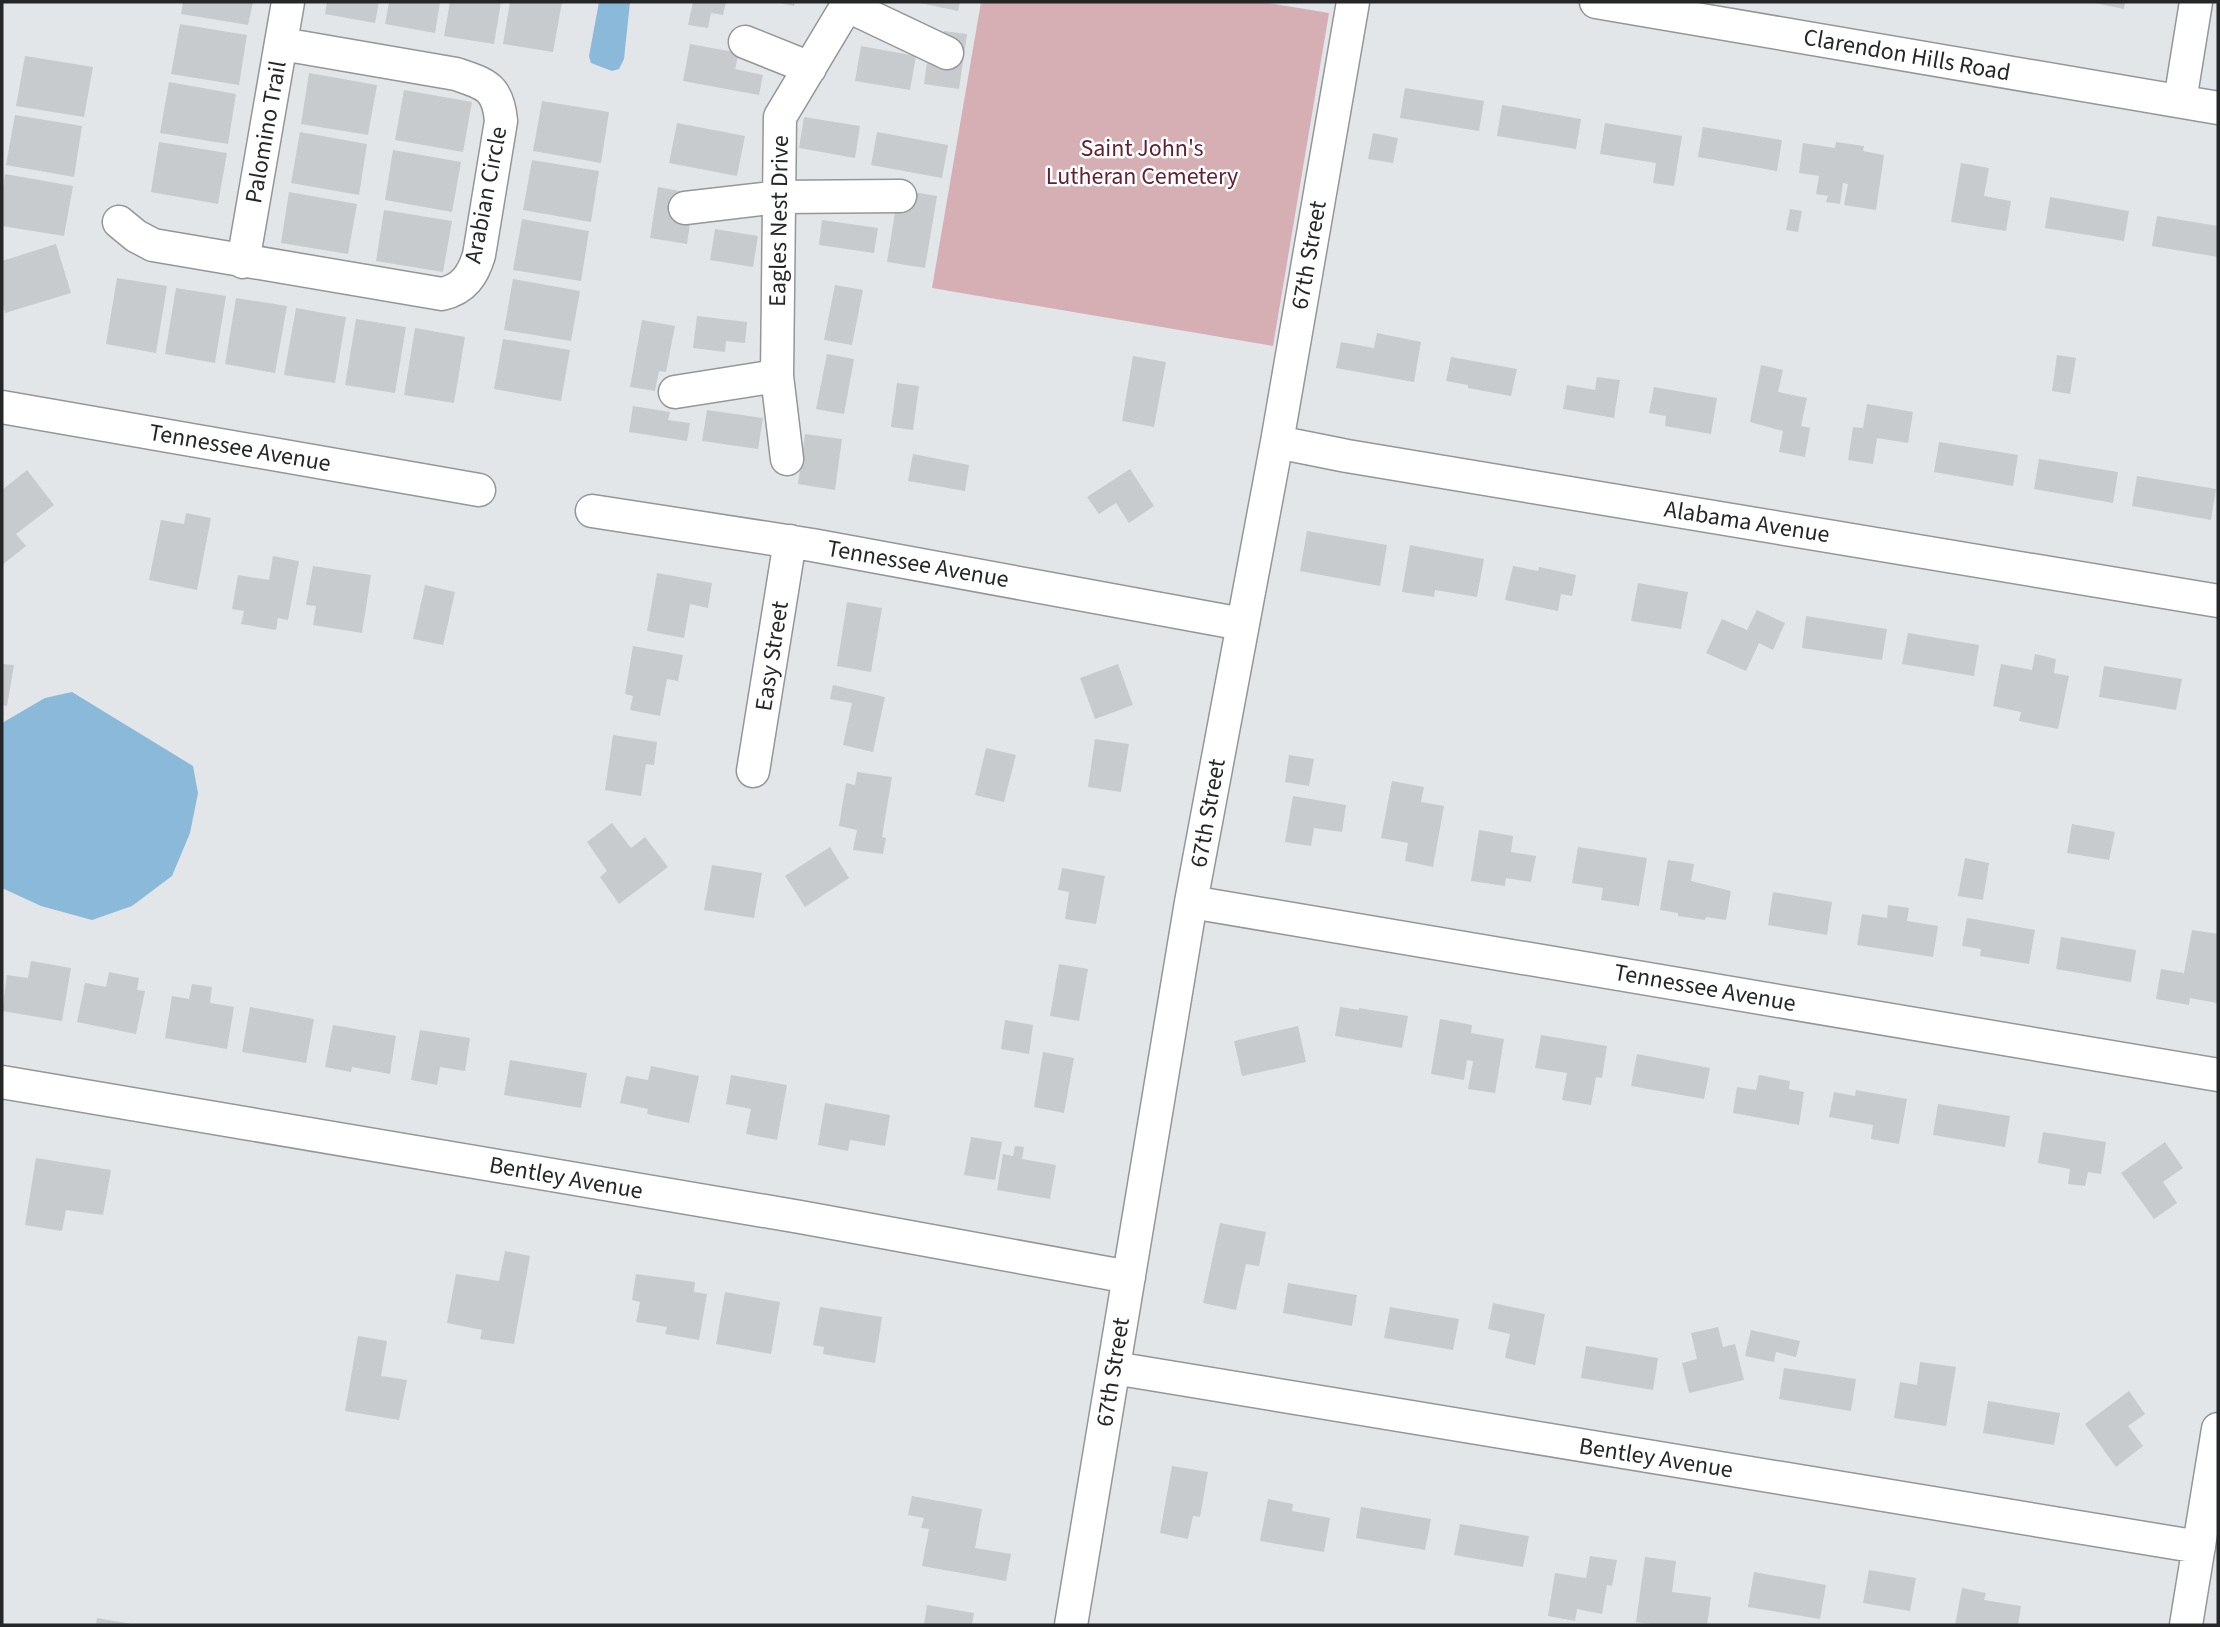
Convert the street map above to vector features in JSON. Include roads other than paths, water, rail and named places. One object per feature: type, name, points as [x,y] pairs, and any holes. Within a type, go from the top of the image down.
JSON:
[{"type":"street","name":"Palomino Trail","points":[[243,262],[288,2]]},
{"type":"street","name":"67th Street","points":[[1071,1625],[1191,902],[1277,442],[1353,2]]},
{"type":"street","name":"Clarendon Hills Road","points":[[1595,2],[2218,107]]},
{"type":"street","points":[[2180,101],[2196,2]]},
{"type":"street","points":[[849,4],[947,53]]},
{"type":"street","name":"Eagles Nest Drive","points":[[787,459],[777,376],[780,117],[849,4]]},
{"type":"street","points":[[745,42],[810,68]]},
{"type":"street","name":"Arabian Circle","points":[[119,222],[153,246],[442,294],[464,284],[474,271],[479,255],[501,121],[499,103],[492,91],[479,81],[456,74],[282,44]]},
{"type":"street","points":[[685,208],[779,197],[900,196]]},
{"type":"street","points":[[675,392],[777,376]]},
{"type":"street","name":"Tennessee Avenue","points":[[2,407],[479,490]]},
{"type":"street","name":"Alabama Avenue","points":[[1277,442],[2218,601]]},
{"type":"street","name":"Tennessee Avenue","points":[[592,511],[790,541],[1242,624]]},
{"type":"street","name":"Easy Street","points":[[753,771],[790,541]]},
{"type":"street","name":"Tennessee Avenue","points":[[1191,902],[2218,1075]]},
{"type":"street","name":"Bentley Avenue","points":[[2,1082],[800,1217],[1129,1277]]},
{"type":"street","name":"Bentley Avenue","points":[[1114,1368],[2199,1547]]},
{"type":"street","points":[[2186,1625],[2218,1429]]},
{"type":"water","points":[[599,2],[630,2],[624,59],[619,69],[612,71],[591,63],[589,56]]},
{"type":"water","points":[[72,692],[193,766],[198,793],[190,833],[172,876],[132,906],[92,920],[41,906],[2,888],[2,723],[45,698]]},
{"type":"park label","name":"Saint John's Lutheran Cemetery","points":[[1142,162]]}]
